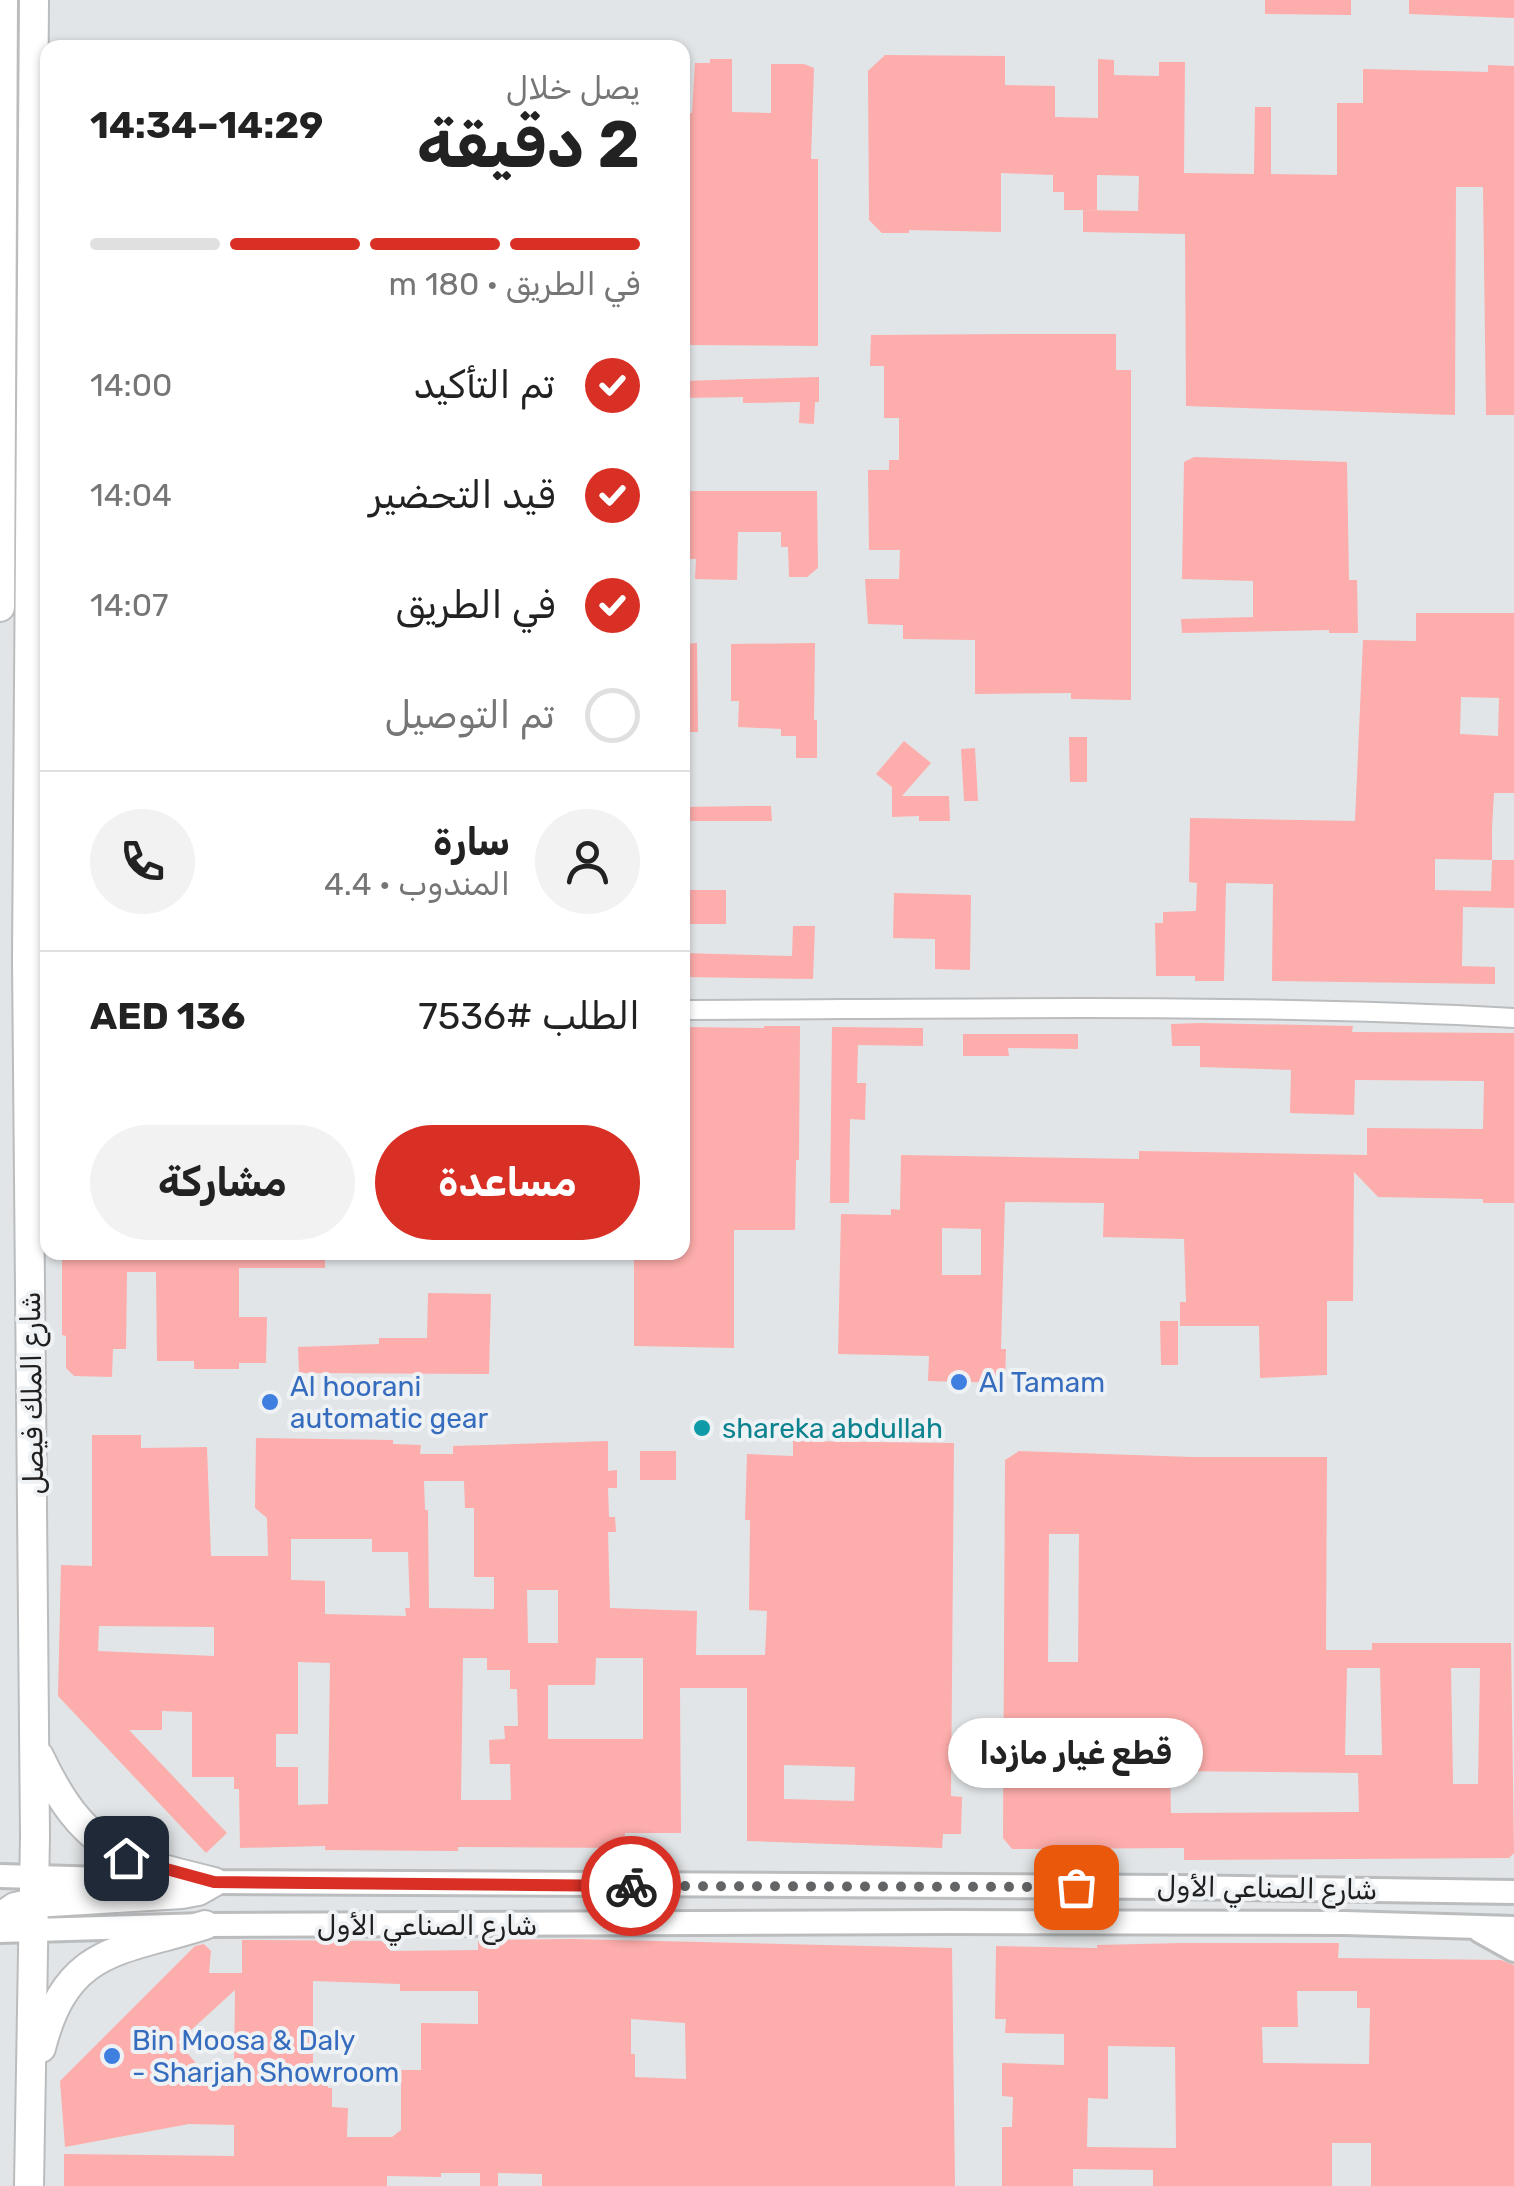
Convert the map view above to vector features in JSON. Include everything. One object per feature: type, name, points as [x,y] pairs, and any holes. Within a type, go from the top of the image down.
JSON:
[{"type":"main road","name":"شارع الملك فيصل","points":[[28,2186],[34,1903],[38,1036],[27,960],[34,0]]},
{"type":"main road","points":[[0,607],[2,9]]},
{"type":"main road","points":[[34,1747],[64,1805],[99,1842],[126,1858],[214,1882]]},
{"type":"main road","name":"شارع الصناعي الأول","points":[[0,1876],[34,1903],[205,1926],[1171,1922],[1514,1928]]},
{"type":"main road","points":[[0,1917],[15,1907],[34,1903],[182,1894],[214,1882]]},
{"type":"main road","name":"شارع الصناعي الأول","points":[[214,1882],[1510,1889]]},
{"type":"main road","points":[[0,1899],[34,1903]]},
{"type":"main road","name":"شارع الصناعي الأول","points":[[0,1931],[34,1903]]},
{"type":"main road","points":[[31,2098],[50,2018],[68,1985],[84,1968],[127,1945],[205,1926]]},
{"type":"main road","points":[[1472,1928],[1491,1934],[1514,1950]]},
{"type":"street","points":[[27,960],[40,975]]},
{"type":"street","points":[[690,1010],[1133,1007],[1358,1010],[1514,1018]]},
{"type":"building","points":[[1265,0],[1351,0],[1351,15],[1265,14]]},
{"type":"building","points":[[1409,0],[1514,0],[1514,18],[1409,14]]},
{"type":"building","points":[[885,55],[1005,56],[1005,85],[1055,86],[1055,117],[1098,118],[1098,59],[1114,60],[1114,75],[1159,76],[1159,62],[1185,62],[1184,173],[1254,174],[1255,107],[1271,107],[1271,174],[1337,175],[1337,103],[1363,103],[1363,69],[1488,72],[1488,65],[1514,66],[1514,415],[1486,415],[1483,187],[1456,187],[1455,415],[1186,406],[1185,234],[1083,232],[1083,210],[1064,210],[1064,192],[1053,192],[1053,175],[1001,173],[1001,232],[882,233],[869,220],[868,71]],"holes":[[[1097,175],[1139,176],[1138,211],[1083,210],[1097,210]]]},
{"type":"building","points":[[710,59],[732,59],[732,112],[771,113],[771,64],[804,64],[814,68],[811,159],[818,159],[818,346],[690,345],[690,113],[695,63],[710,63]]},
{"type":"building","points":[[1116,334],[1116,370],[1131,370],[1131,700],[1071,699],[1071,693],[975,694],[975,640],[903,639],[903,625],[868,624],[865,579],[899,579],[900,550],[869,550],[868,470],[889,470],[889,460],[899,460],[899,418],[884,418],[884,366],[870,366],[871,335]]},
{"type":"building","points":[[819,377],[814,424],[799,423],[800,402],[743,403],[743,397],[690,398],[690,381]]},
{"type":"building","points":[[1194,457],[1347,462],[1349,580],[1357,580],[1358,633],[1182,633],[1181,619],[1253,617],[1253,581],[1182,579],[1184,462]]},
{"type":"building","points":[[690,491],[817,491],[818,568],[807,577],[789,577],[788,547],[781,547],[781,532],[738,532],[737,580],[695,579],[696,559],[690,559]]},
{"type":"building","points":[[1416,613],[1514,613],[1514,793],[1494,793],[1492,860],[1514,860],[1514,908],[1463,907],[1462,966],[1495,967],[1495,984],[1272,981],[1273,884],[1226,883],[1224,981],[1156,976],[1155,923],[1163,923],[1163,912],[1196,911],[1197,883],[1189,882],[1190,818],[1355,821],[1363,640],[1416,641]],"holes":[[[1461,697],[1499,698],[1498,736],[1460,734]],[[1435,859],[1492,860],[1491,891],[1435,890]]]},
{"type":"building","points":[[690,643],[697,643],[698,732],[690,732]]},
{"type":"building","points":[[815,643],[817,758],[796,758],[796,736],[781,736],[781,729],[738,727],[739,701],[731,701],[731,644]]},
{"type":"building","points":[[1069,737],[1087,737],[1087,782],[1070,782]]},
{"type":"building","points":[[904,741],[931,763],[902,796],[949,796],[950,821],[892,817],[892,787],[876,774]]},
{"type":"building","points":[[975,748],[978,801],[964,801],[961,749]]},
{"type":"building","points":[[771,806],[772,821],[690,821],[690,807]]},
{"type":"building","points":[[690,890],[726,890],[726,924],[690,924]]},
{"type":"building","points":[[894,893],[971,895],[970,970],[935,969],[935,939],[893,938]]},
{"type":"building","points":[[793,926],[815,926],[813,979],[690,977],[690,953],[792,956]]},
{"type":"building","points":[[1171,1024],[1353,1026],[1352,1032],[1514,1033],[1514,1203],[1378,1197],[1354,1172],[1353,1301],[1327,1301],[1327,1375],[1260,1378],[1259,1326],[1180,1326],[1180,1302],[1186,1302],[1184,1239],[1103,1237],[1104,1203],[1005,1202],[1001,1349],[1006,1349],[1005,1383],[928,1381],[929,1356],[838,1354],[841,1214],[891,1215],[891,1209],[900,1210],[901,1155],[1139,1159],[1139,1151],[1367,1155],[1367,1128],[1483,1129],[1484,1081],[1355,1080],[1354,1115],[1290,1113],[1291,1070],[1200,1067],[1200,1046],[1172,1046]],"holes":[[[942,1228],[981,1229],[981,1275],[942,1275]]]},
{"type":"building","points":[[800,1026],[795,1230],[734,1230],[734,1348],[634,1346],[634,1260],[690,1260],[690,1027]]},
{"type":"building","points":[[832,1027],[923,1028],[923,1046],[858,1045],[857,1083],[866,1083],[865,1120],[850,1119],[849,1203],[830,1203]]},
{"type":"building","points":[[963,1034],[1078,1034],[1078,1049],[1008,1048],[1009,1056],[963,1056]]},
{"type":"building","points":[[62,1260],[325,1260],[325,1268],[239,1268],[239,1317],[267,1317],[266,1363],[239,1363],[239,1369],[194,1369],[194,1361],[157,1361],[156,1272],[127,1272],[126,1349],[113,1349],[112,1377],[74,1376],[66,1368],[66,1336],[62,1335]]},
{"type":"building","points":[[428,1293],[491,1294],[489,1374],[299,1373],[298,1347],[379,1344],[379,1338],[427,1338]]},
{"type":"building","points":[[1160,1321],[1178,1321],[1178,1365],[1161,1365]]},
{"type":"building","points":[[92,1435],[141,1435],[141,1448],[207,1447],[211,1556],[268,1556],[267,1518],[255,1508],[256,1438],[393,1440],[393,1444],[421,1445],[420,1454],[453,1454],[453,1446],[608,1441],[608,1471],[617,1470],[617,1488],[608,1488],[609,1517],[615,1517],[616,1532],[608,1532],[610,1608],[697,1611],[696,1655],[765,1655],[767,1611],[749,1610],[747,1454],[793,1456],[793,1441],[954,1443],[951,1796],[962,1797],[961,1834],[943,1834],[942,1848],[747,1841],[747,1688],[680,1688],[681,1833],[625,1833],[624,1848],[240,1848],[239,1789],[234,1789],[234,1777],[192,1777],[192,1712],[162,1711],[162,1730],[129,1730],[227,1833],[206,1853],[58,1696],[61,1565],[92,1566]],"holes":[[[424,1481],[464,1481],[465,1508],[474,1508],[474,1577],[494,1577],[494,1609],[429,1608]],[[291,1539],[372,1539],[372,1552],[408,1552],[410,1608],[405,1608],[406,1616],[325,1614],[325,1581],[291,1580]],[[527,1590],[558,1590],[558,1643],[528,1643]],[[99,1626],[214,1627],[214,1656],[98,1651]],[[463,1658],[487,1658],[487,1670],[510,1670],[510,1689],[517,1689],[518,1726],[504,1726],[505,1739],[489,1740],[490,1764],[510,1764],[511,1800],[461,1800]],[[596,1658],[643,1658],[643,1739],[548,1739],[548,1685],[595,1685]],[[298,1662],[330,1663],[328,1804],[298,1805],[298,1767],[276,1767],[276,1734],[298,1734]],[[784,1765],[855,1767],[854,1801],[784,1799]]]},
{"type":"building","points":[[640,1451],[676,1451],[676,1480],[640,1480]]},
{"type":"building","points":[[1019,1451],[1327,1457],[1326,1650],[1372,1650],[1372,1643],[1511,1643],[1514,1853],[1509,1858],[1184,1860],[1184,1848],[1012,1849],[1003,1838],[1005,1460]],"holes":[[[1049,1534],[1079,1534],[1078,1662],[1048,1662]],[[1347,1668],[1380,1668],[1382,1755],[1345,1755]],[[1451,1668],[1480,1668],[1478,1784],[1453,1784]],[[1170,1771],[1358,1773],[1359,1812],[1171,1813]]]},
{"type":"building","points":[[242,1940],[391,1941],[390,1951],[478,1950],[478,1940],[952,1948],[955,2186],[542,2186],[542,2174],[498,2173],[498,2186],[480,2186],[480,2173],[441,2173],[441,2177],[387,2176],[387,2186],[64,2186],[64,2154],[234,2156],[234,2125],[189,2124],[65,2147],[60,2081],[195,1946],[204,1944],[211,1951],[209,1973],[242,1973]],"holes":[[[313,1981],[400,1984],[400,1991],[478,1991],[478,2024],[421,2023],[421,2070],[401,2070],[401,2130],[392,2137],[347,2137],[348,2108],[332,2107],[328,2074],[313,2074]],[[235,1990],[234,2068],[200,2068],[178,2042]],[[631,2019],[685,2023],[686,2079],[635,2077],[635,2054],[631,2054]]]},
{"type":"building","points":[[1339,1943],[1338,1958],[1501,1960],[1514,1965],[1514,2186],[1371,2186],[1371,2143],[1332,2143],[1332,2186],[1153,2186],[1153,2170],[1073,2169],[1073,2186],[1002,2186],[1002,2127],[1012,2127],[1013,2097],[1002,2096],[1002,2063],[1064,2065],[1064,2034],[1005,2033],[1006,2019],[995,2019],[996,1946]],"holes":[[[1297,1991],[1357,1991],[1357,2008],[1370,2008],[1369,2064],[1263,2063],[1262,2027],[1298,2027]],[[1108,2046],[1175,2047],[1176,2148],[1087,2147],[1088,2098],[1108,2099]]]},
{"type":"way so far","points":[[631,1886],[1076,1887]]},
{"type":"place","name":"Al Tamam","points":[[959,1382]]},
{"type":"place","name":"Al hoorani automatic gear","points":[[270,1402]]},
{"type":"place","name":"shareka abdullah","points":[[702,1428]]},
{"type":"place","name":"قطع غيار مازدا","points":[[1076,1887]]},
{"type":"place","name":"Bin Moosa & Daly - Sharjah Showroom","points":[[112,2056]]},
{"type":"route","points":[[126,1858],[214,1882],[631,1886]]}]
